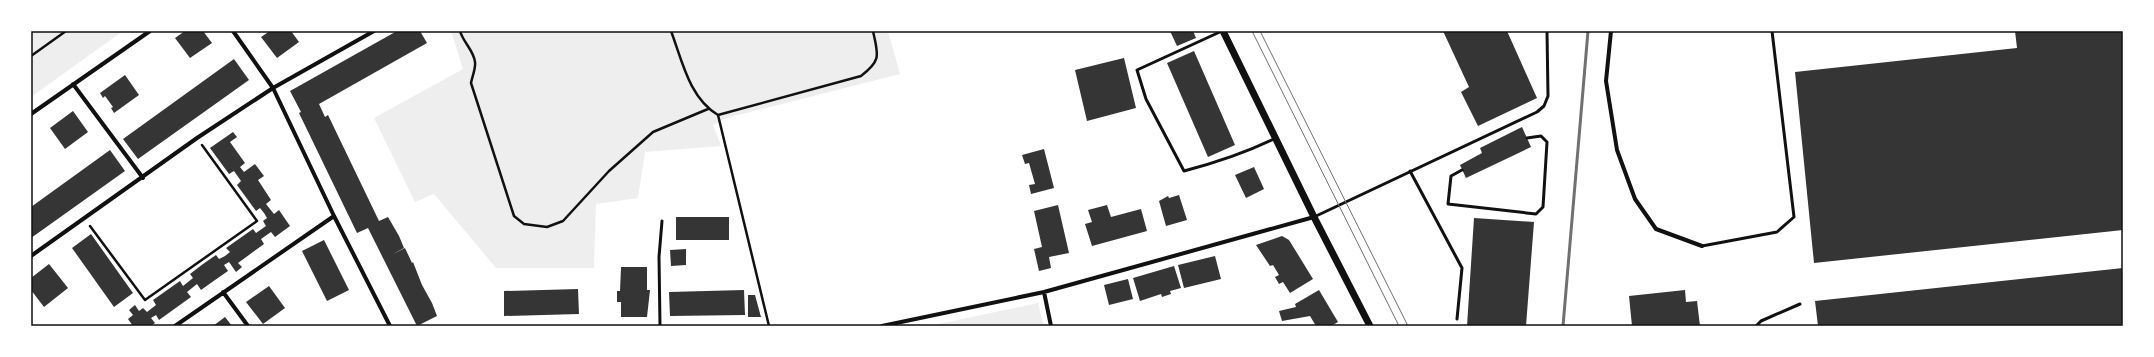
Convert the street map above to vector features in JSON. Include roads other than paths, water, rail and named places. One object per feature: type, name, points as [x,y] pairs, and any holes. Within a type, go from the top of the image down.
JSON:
[{"type":"street","points":[[31,114],[150,31]]},
{"type":"street","points":[[233,31],[273,88],[334,216],[390,326]]},
{"type":"street","points":[[31,256],[143,178],[197,138],[273,88],[374,31]]},
{"type":"street","points":[[1223,31],[1314,218],[1370,326]]},
{"type":"street","points":[[1611,31],[1606,81],[1617,150],[1635,199],[1656,228],[1702,246]]},
{"type":"street","points":[[73,84],[143,178]]},
{"type":"street","points":[[175,326],[334,216]]},
{"type":"street","points":[[882,326],[1044,292],[1314,218]]},
{"type":"street","points":[[223,292],[248,326]]},
{"type":"street","points":[[1044,292],[1051,326]]},
{"type":"lane","points":[[1223,31],[1137,70],[1146,99],[1163,134],[1184,171],[1214,164],[1253,149],[1276,138]]},
{"type":"lane","points":[[1314,218],[1410,171],[1537,112],[1544,106],[1548,96],[1547,31]]},
{"type":"lane","points":[[1702,246],[1777,232],[1794,217],[1772,31]]},
{"type":"lane","points":[[1462,170],[1451,176],[1448,204],[1536,214],[1543,207],[1547,142],[1541,136],[1527,138]]},
{"type":"lane","points":[[1410,171],[1462,268],[1457,319]]},
{"type":"lane","points":[[660,326],[659,257],[662,221]]},
{"type":"lane","points":[[1756,326],[1761,321],[1800,304]]},
{"type":"tram line","points":[[1252,31],[1399,326]]},
{"type":"tram line","points":[[1260,31],[1408,326]]},
{"type":"railway","points":[[1563,326],[1588,31]]}]
